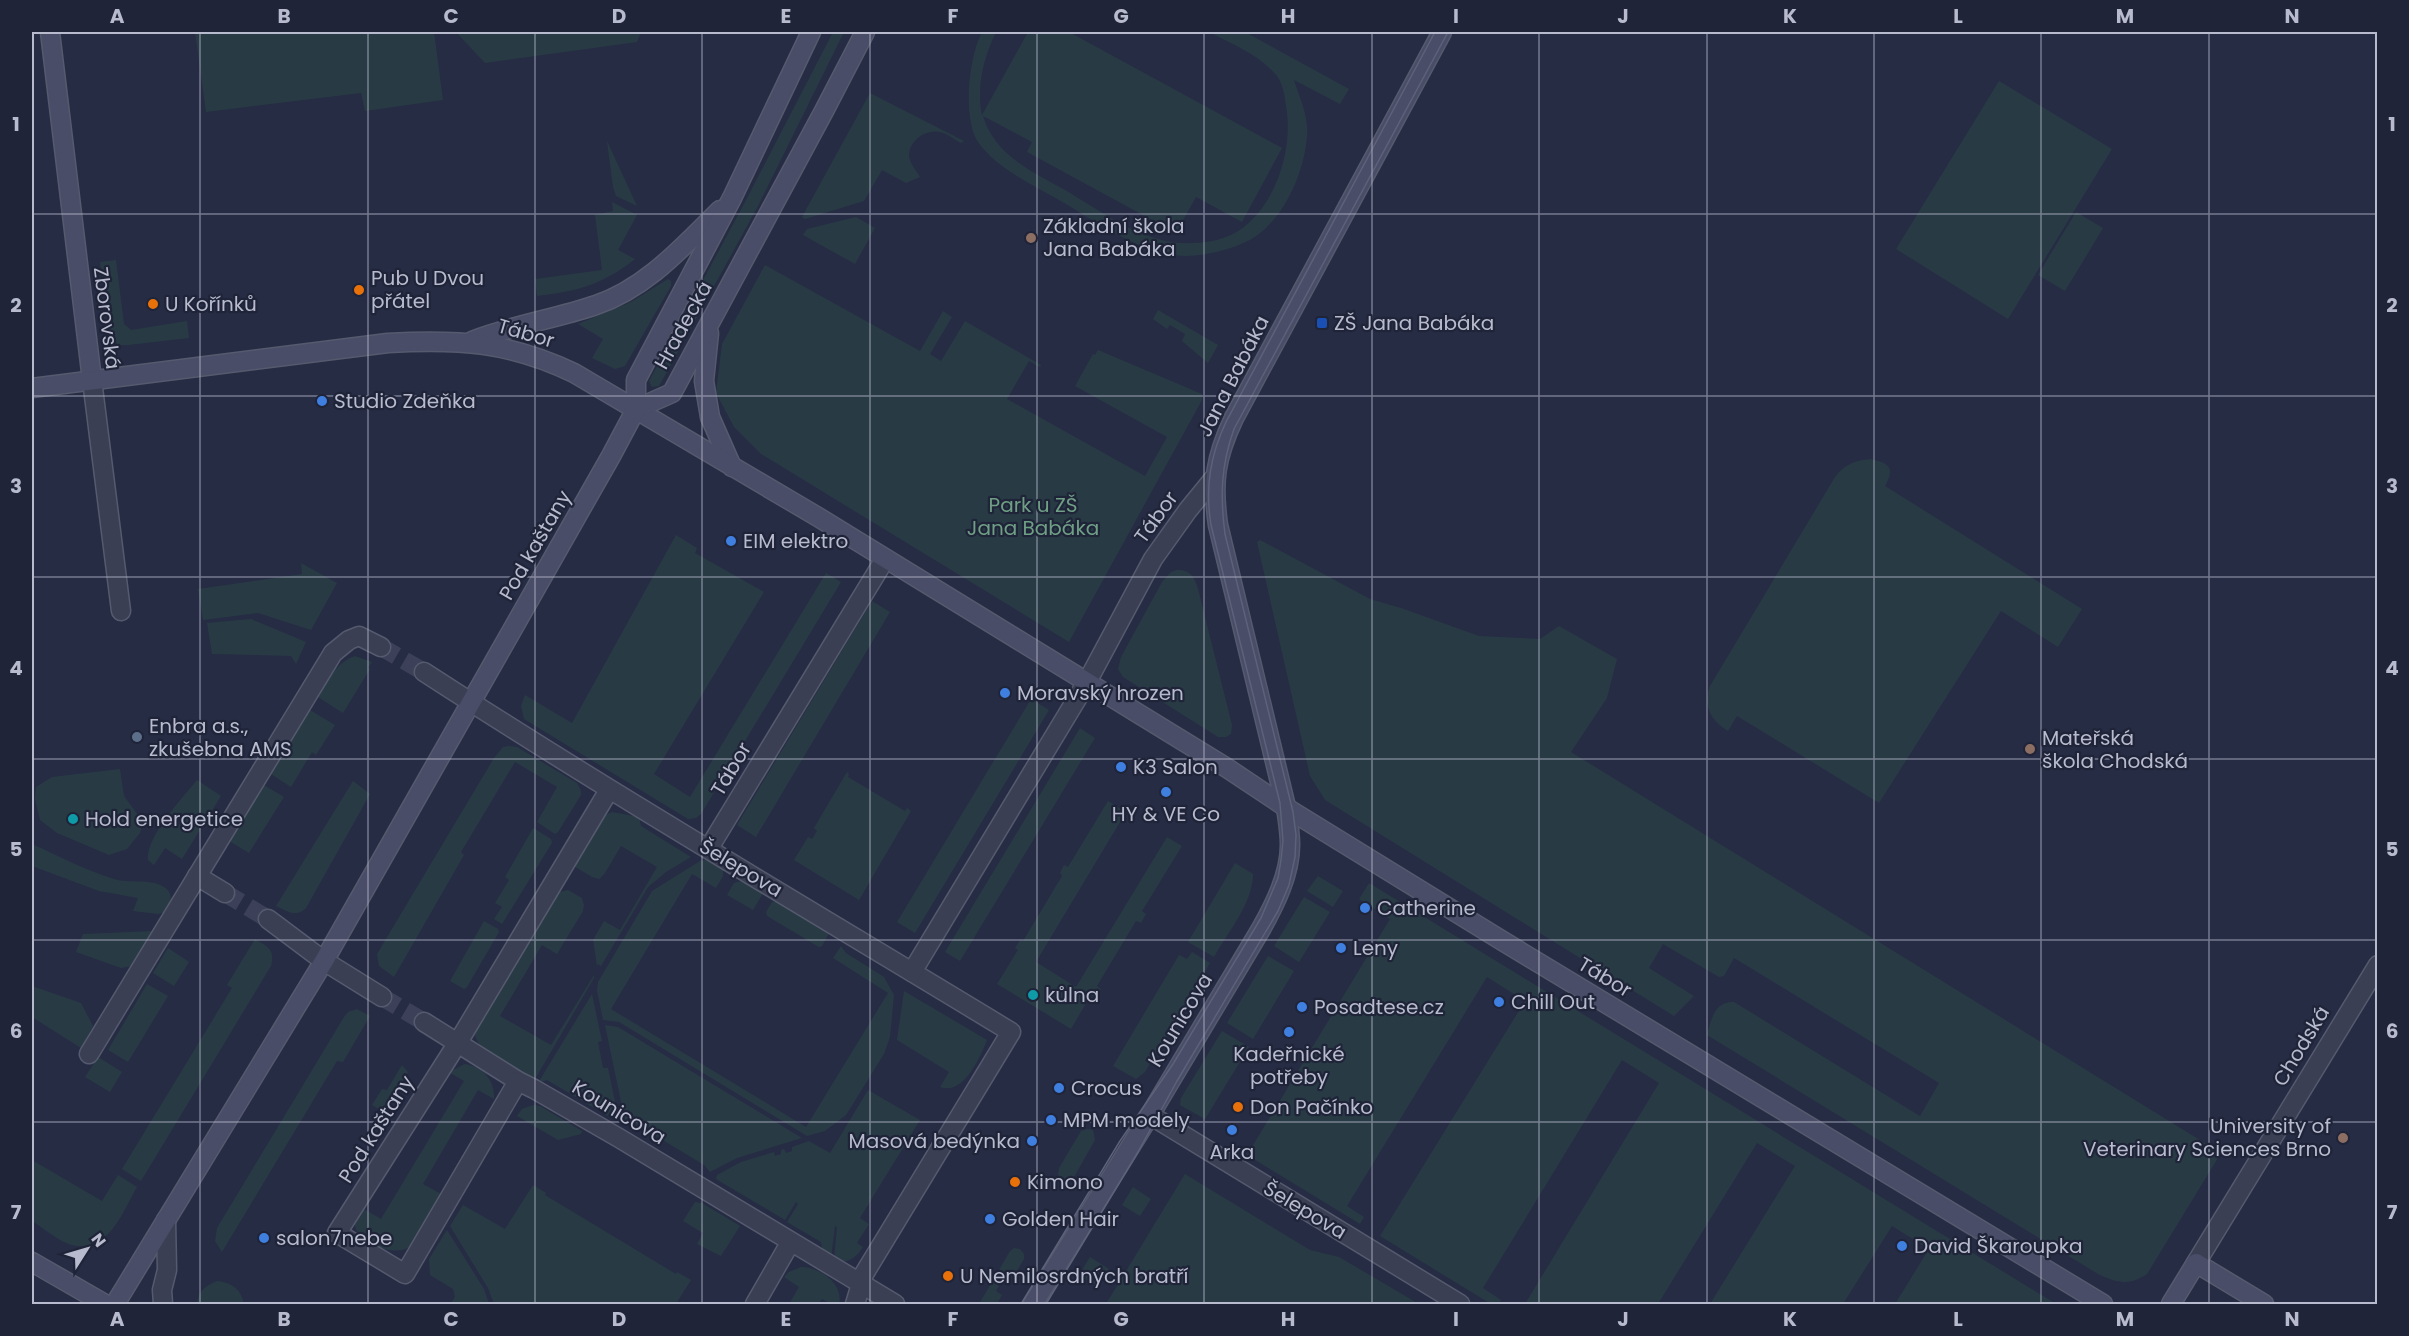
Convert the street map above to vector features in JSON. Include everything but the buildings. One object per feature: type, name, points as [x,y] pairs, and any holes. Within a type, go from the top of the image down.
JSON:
[{"type":"street","name":"Zborovská","points":[[50,32],[121,611]]},
{"type":"street","name":"Hradecká","points":[[811,32],[732,198],[636,380],[636,409],[672,393],[865,32]]},
{"type":"street","name":"Jana Babáka","points":[[1286,807],[1221,542],[1215,498],[1215,477],[1220,447],[1442,32]]},
{"type":"street","points":[[469,342],[525,323],[598,304],[635,285],[663,266],[732,198]]},
{"type":"street","points":[[710,325],[704,381],[710,417],[732,467]]},
{"type":"street","name":"Tábor","points":[[32,388],[388,343],[469,342],[503,348],[556,364],[636,409],[885,559],[1227,768],[1286,807],[2103,1305]]},
{"type":"street","name":"Pod kaštany","points":[[115,1305],[324,961],[636,409]]},
{"type":"street","name":"Tábor","points":[[912,972],[1087,682],[1153,559],[1215,477]]},
{"type":"street","name":"Tábor","points":[[709,849],[885,559]]},
{"type":"street","points":[[89,1054],[333,653],[349,640],[359,636],[381,647]]},
{"type":"street","points":[[424,672],[471,702]]},
{"type":"street","name":"Šelepova","points":[[471,702],[609,790],[1011,1032],[864,1274],[861,1286]]},
{"type":"street","name":"Pod kaštany","points":[[518,1081],[405,1274],[337,1233],[457,1044],[609,790]]},
{"type":"street","name":"Kounicova","points":[[1033,1305],[1150,1115],[1275,902],[1290,856],[1286,807]]},
{"type":"street","points":[[197,876],[225,893]]},
{"type":"street","points":[[268,919],[324,961],[382,997]]},
{"type":"street","name":"Chodská","points":[[2171,1305],[2378,965]]},
{"type":"street","name":"Kounicova","points":[[424,1022],[518,1081],[619,1138],[896,1305]]},
{"type":"street","name":"Šelepova","points":[[1150,1115],[1460,1305]]},
{"type":"street","points":[[162,1305],[162,1290],[167,1270],[166,1220]]},
{"type":"street","points":[[755,1305],[790,1243]]},
{"type":"street","points":[[32,1262],[105,1305]]},
{"type":"street","points":[[2196,1263],[2264,1305]]},
{"type":"street","points":[[855,1305],[861,1286]]},
{"type":"green space","points":[[195,32],[434,32],[443,100],[365,111],[361,93],[206,112]]},
{"type":"green space","points":[[456,32],[641,32],[637,42],[485,63]]},
{"type":"green space","points":[[833,32],[844,32],[757,208],[659,386],[652,387],[649,381]]},
{"type":"green space","points":[[982,32],[996,32],[982,72],[980,104],[982,115],[1028,32],[1069,32],[1282,148],[1242,222],[1196,197],[1176,233],[1027,152],[1032,142],[983,116],[989,130],[1005,152],[1027,169],[1120,223],[1165,241],[1200,243],[1214,241],[1233,234],[1248,224],[1270,195],[1284,160],[1288,123],[1279,79],[1254,56],[1209,32],[1245,32],[1349,89],[1340,104],[1294,80],[1305,115],[1307,137],[1298,177],[1278,214],[1260,233],[1242,244],[1206,254],[1173,255],[1143,247],[1114,233],[1016,175],[986,152],[973,131],[969,103],[971,71],[977,43]]},
{"type":"green space","points":[[1999,81],[2112,149],[2008,319],[1896,249]]},
{"type":"green space","points":[[870,93],[964,141],[961,143],[940,132],[928,132],[917,138],[910,148],[911,162],[920,177],[906,183],[882,170],[864,201],[805,219],[802,217]]},
{"type":"green space","points":[[607,141],[637,206],[616,196]]},
{"type":"green space","points":[[612,202],[637,215],[618,250],[635,259],[600,281],[565,292],[537,296],[535,279],[602,270],[595,215],[613,211]]},
{"type":"green space","points":[[2076,212],[2103,228],[2065,291],[2038,275]]},
{"type":"green space","points":[[856,217],[875,228],[855,264],[803,235],[807,229]]},
{"type":"green space","points":[[116,260],[124,324],[131,330],[187,321],[189,338],[118,345],[109,332],[100,262]]},
{"type":"green space","name":"Park u ZŠ Jana Babáka","points":[[765,265],[920,351],[943,311],[952,317],[930,354],[941,361],[965,321],[1041,365],[1040,367],[1029,361],[1007,399],[1145,476],[1167,437],[1075,386],[1093,354],[1095,355],[1098,350],[1202,394],[1202,400],[1069,642],[761,454],[734,427],[716,393],[722,344]]},
{"type":"green space","points":[[668,279],[671,281],[671,286],[625,366],[615,369],[592,358],[603,339],[578,324],[631,302]]},
{"type":"green space","points":[[1158,310],[1218,345],[1208,363],[1182,341],[1185,334],[1170,325],[1167,329],[1153,319]]},
{"type":"green space","points":[[1870,459],[1882,462],[1889,467],[1890,475],[1885,486],[2082,609],[2058,647],[2001,611],[1879,803],[1737,716],[1728,731],[1713,717],[1707,700],[1710,686],[1835,477],[1850,464]]},
{"type":"green space","points":[[676,535],[697,548],[695,553],[764,592],[654,774],[690,797],[826,573],[841,582],[701,814],[696,818],[688,819],[524,719],[521,706],[525,695],[572,723]]},
{"type":"green space","points":[[1260,540],[1370,599],[1479,636],[1540,639],[1559,626],[1617,659],[1607,698],[1571,752],[2221,1153],[2147,1274],[2129,1282],[2123,1282],[2098,1274],[1707,1035],[1712,1017],[1718,1008],[1722,1004],[1734,1002],[1920,1116],[1939,1083],[1734,958],[1724,976],[1719,977],[1663,944],[1649,968],[1694,996],[1674,1016],[1325,800],[1310,776],[1257,542]]},
{"type":"green space","points":[[301,563],[337,583],[311,630],[258,613],[203,620],[198,589],[302,574]]},
{"type":"green space","points":[[1177,570],[1191,575],[1198,589],[1232,725],[1231,734],[1226,737],[1218,737],[1123,677],[1118,669],[1121,657],[1162,582],[1171,572]]},
{"type":"green space","points":[[872,601],[890,612],[756,837],[737,825]]},
{"type":"green space","points":[[251,619],[306,642],[296,664],[291,656],[212,654],[207,623]]},
{"type":"green space","points":[[355,656],[372,662],[343,713],[318,697],[338,667]]},
{"type":"green space","points":[[1031,699],[1049,710],[915,933],[897,922]]},
{"type":"green space","points":[[310,710],[335,725],[316,755],[312,752],[291,787],[271,774]]},
{"type":"green space","points":[[1080,728],[1095,738],[960,961],[945,952]]},
{"type":"green space","points":[[503,747],[517,747],[577,783],[581,795],[555,834],[537,822],[557,787],[515,762],[461,852],[464,855],[394,977],[379,966],[377,954],[494,758]]},
{"type":"green space","points":[[120,769],[124,796],[143,822],[140,833],[127,849],[109,855],[57,833],[40,820],[35,799],[36,787],[52,777]]},
{"type":"green space","points":[[847,772],[848,777],[905,811],[907,808],[911,811],[859,900],[794,860],[808,837],[812,839],[817,831],[814,828]]},
{"type":"green space","points":[[197,780],[221,796],[182,859],[165,848],[154,865],[148,860],[152,841],[166,818]]},
{"type":"green space","points":[[353,781],[370,794],[306,908],[295,913],[276,906]]},
{"type":"green space","points":[[264,785],[284,797],[249,853],[229,841]]},
{"type":"green space","points":[[1108,801],[1126,812],[1036,962],[1076,987],[1167,837],[1182,846],[1142,911],[1146,914],[1141,923],[1136,921],[1097,986],[1101,989],[1096,997],[1091,995],[1071,1029],[997,984],[1018,950],[1015,948],[1020,940],[1023,941],[1062,876],[1060,873],[1064,865],[1068,867]]},
{"type":"green space","points":[[612,812],[639,817],[641,826],[691,857],[666,872],[648,887],[601,966],[598,964],[597,966],[593,940],[604,921],[620,930],[657,867],[621,846],[599,879],[572,865],[603,816]]},
{"type":"green space","points":[[533,828],[551,839],[552,843],[502,924],[494,919],[502,907],[495,903],[509,880],[505,877]]},
{"type":"green space","points":[[32,844],[114,879],[152,883],[164,887],[171,896],[166,912],[158,914],[133,911],[138,898],[99,891],[32,866]]},
{"type":"green space","points":[[706,860],[723,870],[723,876],[716,888],[692,874],[611,1009],[806,1127],[888,993],[833,958],[841,946],[846,953],[884,977],[894,995],[890,1037],[884,1054],[846,1115],[825,1131],[807,1136],[619,1022],[603,1020],[597,991],[598,982],[652,891],[700,861]]},
{"type":"green space","points":[[1235,863],[1253,874],[1252,885],[1239,917],[1214,957],[1188,942]]},
{"type":"green space","points":[[1318,876],[1343,891],[1333,907],[1307,891]]},
{"type":"green space","points":[[741,881],[761,892],[762,895],[753,910],[727,895],[734,883]]},
{"type":"green space","points":[[1369,883],[2056,1304],[1895,1304],[1929,1249],[1892,1226],[1843,1304],[1710,1304],[1795,1166],[1757,1143],[1658,1304],[1525,1304],[1659,1083],[1622,1060],[1483,1288],[1501,1300],[1498,1304],[1491,1304],[1380,1236],[1525,1001],[1487,977],[1347,1206],[1364,1217],[1360,1224],[1247,1155],[1390,919],[1359,899]]},
{"type":"green space","points":[[568,890],[582,898],[583,911],[557,954],[542,945],[500,1016],[551,1045],[594,975],[534,1081],[481,1048],[475,1036],[476,1028],[555,893]]},
{"type":"green space","points":[[1304,897],[1330,912],[1299,962],[1274,946]]},
{"type":"green space","points":[[776,901],[828,932],[822,946],[819,947],[767,916],[766,912],[772,902]]},
{"type":"green space","points":[[484,921],[498,929],[499,932],[464,989],[450,981]]},
{"type":"green space","points":[[154,931],[132,966],[121,968],[76,952],[83,934]]},
{"type":"green space","points":[[255,939],[270,950],[271,966],[141,1181],[122,1169],[232,988],[227,985]]},
{"type":"green space","points":[[168,948],[189,962],[174,986],[153,973]]},
{"type":"green space","points":[[1192,952],[1210,963],[1145,1072],[1136,1079],[1113,1066],[1179,955],[1187,959]]},
{"type":"green space","points":[[1268,956],[1294,971],[1253,1039],[1227,1023]]},
{"type":"green space","points":[[147,984],[168,996],[128,1062],[108,1050]]},
{"type":"green space","points":[[32,986],[81,1003],[93,1026],[81,1048],[32,1017]]},
{"type":"green space","points":[[904,991],[987,1040],[970,1074],[956,1086],[940,1087],[949,1072],[897,1040]]},
{"type":"green space","points":[[592,994],[602,1041],[598,1042],[603,1068],[608,1068],[617,1111],[613,1119],[547,1080],[538,1083]]},
{"type":"green space","points":[[357,1009],[370,1016],[343,1062],[337,1061],[222,1252],[215,1241],[217,1228],[344,1017],[348,1012]]},
{"type":"green space","points":[[605,1025],[618,1027],[802,1138],[737,1158],[710,1172],[704,1165],[633,1122],[625,1121]]},
{"type":"green space","points":[[1222,1031],[1249,1047],[1205,1119],[1180,1105],[1181,1098]]},
{"type":"green space","points":[[98,1057],[122,1072],[110,1092],[85,1077]]},
{"type":"green space","points":[[465,1064],[478,1068],[487,1076],[493,1086],[494,1099],[478,1090],[423,1184],[443,1195],[414,1242],[403,1250],[396,1251],[372,1244],[365,1240],[356,1229],[355,1221],[359,1206],[381,1219],[464,1081],[449,1072]]},
{"type":"green space","points":[[402,1065],[408,1072],[387,1108],[382,1111],[372,1105],[382,1089],[387,1090]]},
{"type":"green space","points":[[868,1090],[920,1120],[860,1218],[869,1224],[857,1243],[863,1247],[851,1260],[843,1262],[834,1260],[837,1227],[835,1226],[831,1258],[823,1253],[821,1242],[787,1222],[798,1204],[796,1202],[785,1220],[716,1179],[717,1175],[741,1162],[774,1152],[775,1156],[781,1154],[781,1150],[784,1149],[786,1153],[792,1151],[792,1147],[809,1141],[830,1153]]},
{"type":"green space","points":[[533,1105],[540,1106],[582,1131],[581,1134],[558,1140],[517,1116],[522,1109]]},
{"type":"green space","points":[[1093,1130],[1095,1140],[1074,1177],[1068,1181],[1062,1180],[1058,1175],[1059,1168],[1081,1131]]},
{"type":"green space","points":[[32,1160],[102,1201],[118,1175],[137,1187],[121,1216],[107,1235],[89,1246],[71,1245],[32,1221]]},
{"type":"green space","points":[[1185,1174],[1310,1250],[1339,1257],[1419,1304],[1106,1304]]},
{"type":"green space","points":[[533,1185],[546,1193],[545,1195],[676,1274],[677,1272],[691,1280],[676,1304],[494,1304],[488,1288],[450,1226],[463,1205],[505,1229]]},
{"type":"green space","points":[[1133,1187],[1151,1199],[1140,1216],[1122,1205]]},
{"type":"green space","points":[[695,1202],[702,1203],[740,1226],[721,1256],[697,1244],[703,1233],[683,1221]]},
{"type":"green space","points":[[447,1230],[484,1289],[489,1304],[450,1304],[455,1297],[453,1289],[430,1275],[429,1259]]},
{"type":"green space","points":[[1014,1248],[1020,1249],[1024,1254],[1024,1259],[1014,1276],[1007,1272],[996,1291],[1002,1295],[997,1304],[979,1304],[1010,1251]]},
{"type":"green space","points":[[1090,1257],[1109,1269],[1098,1287],[1079,1275]]},
{"type":"green space","points":[[801,1267],[816,1270],[829,1278],[838,1290],[839,1304],[831,1304],[822,1299],[818,1304],[789,1304],[799,1287],[784,1277]]},
{"type":"green space","points":[[218,1281],[236,1288],[244,1304],[197,1304],[203,1289]]},
{"type":"tunnel","points":[[381,647],[424,672]]},
{"type":"tunnel","points":[[225,893],[268,919]]},
{"type":"tunnel","points":[[382,997],[424,1022]]},
{"type":"tram line","points":[[1021,1304],[1120,1141],[1173,1064],[1261,918],[1278,878],[1283,841],[1280,803],[1211,525],[1210,472],[1216,447],[1226,422],[1435,32]]},
{"type":"tram line","points":[[1046,1304],[1138,1152],[1177,1081],[1278,911],[1289,885],[1295,857],[1296,835],[1293,812],[1225,534],[1222,494],[1226,455],[1234,429],[1448,32]]},
{"type":"place","name":"Základní škola Jana Babáka","points":[[1031,238]]},
{"type":"place","name":"Pub U Dvou přátel","points":[[359,290]]},
{"type":"place","name":"U Kořínků","points":[[153,304]]},
{"type":"place","name":"ZŠ Jana Babáka","points":[[1322,323]]},
{"type":"place","name":"Studio Zdeňka","points":[[322,401]]},
{"type":"place","name":"EIM elektro","points":[[731,541]]},
{"type":"place","name":"Moravský hrozen","points":[[1005,693]]},
{"type":"place","name":"Enbra a.s., zkušebna AMS","points":[[137,737]]},
{"type":"place","name":"Mateřská škola Chodská","points":[[2030,749]]},
{"type":"place","name":"K3 Salon","points":[[1121,767]]},
{"type":"place","name":"HY & VE Co","points":[[1166,792]]},
{"type":"place","name":"Hold energetice","points":[[73,819]]},
{"type":"place","name":"Catherine","points":[[1365,908]]},
{"type":"place","name":"Leny","points":[[1341,948]]},
{"type":"place","name":"kůlna","points":[[1033,995]]},
{"type":"place","name":"Chill Out","points":[[1499,1002]]},
{"type":"place","name":"Posadtese.cz","points":[[1302,1007]]},
{"type":"place","name":"Kadeřnické potřeby","points":[[1289,1032]]},
{"type":"place","name":"Crocus","points":[[1059,1088]]},
{"type":"place","name":"Don Pačínko","points":[[1238,1107]]},
{"type":"place","name":"MPM modely","points":[[1051,1120]]},
{"type":"place","name":"Arka","points":[[1232,1130]]},
{"type":"place","name":"University of Veterinary Sciences Brno","points":[[2343,1138]]},
{"type":"place","name":"Masová bedýnka","points":[[1032,1141]]},
{"type":"place","name":"Kimono","points":[[1015,1182]]},
{"type":"place","name":"Golden Hair","points":[[990,1219]]},
{"type":"place","name":"salon7nebe","points":[[264,1238]]},
{"type":"place","name":"David Škaroupka","points":[[1902,1246]]},
{"type":"place","name":"U Nemilosrdných bratří","points":[[948,1276]]}]
